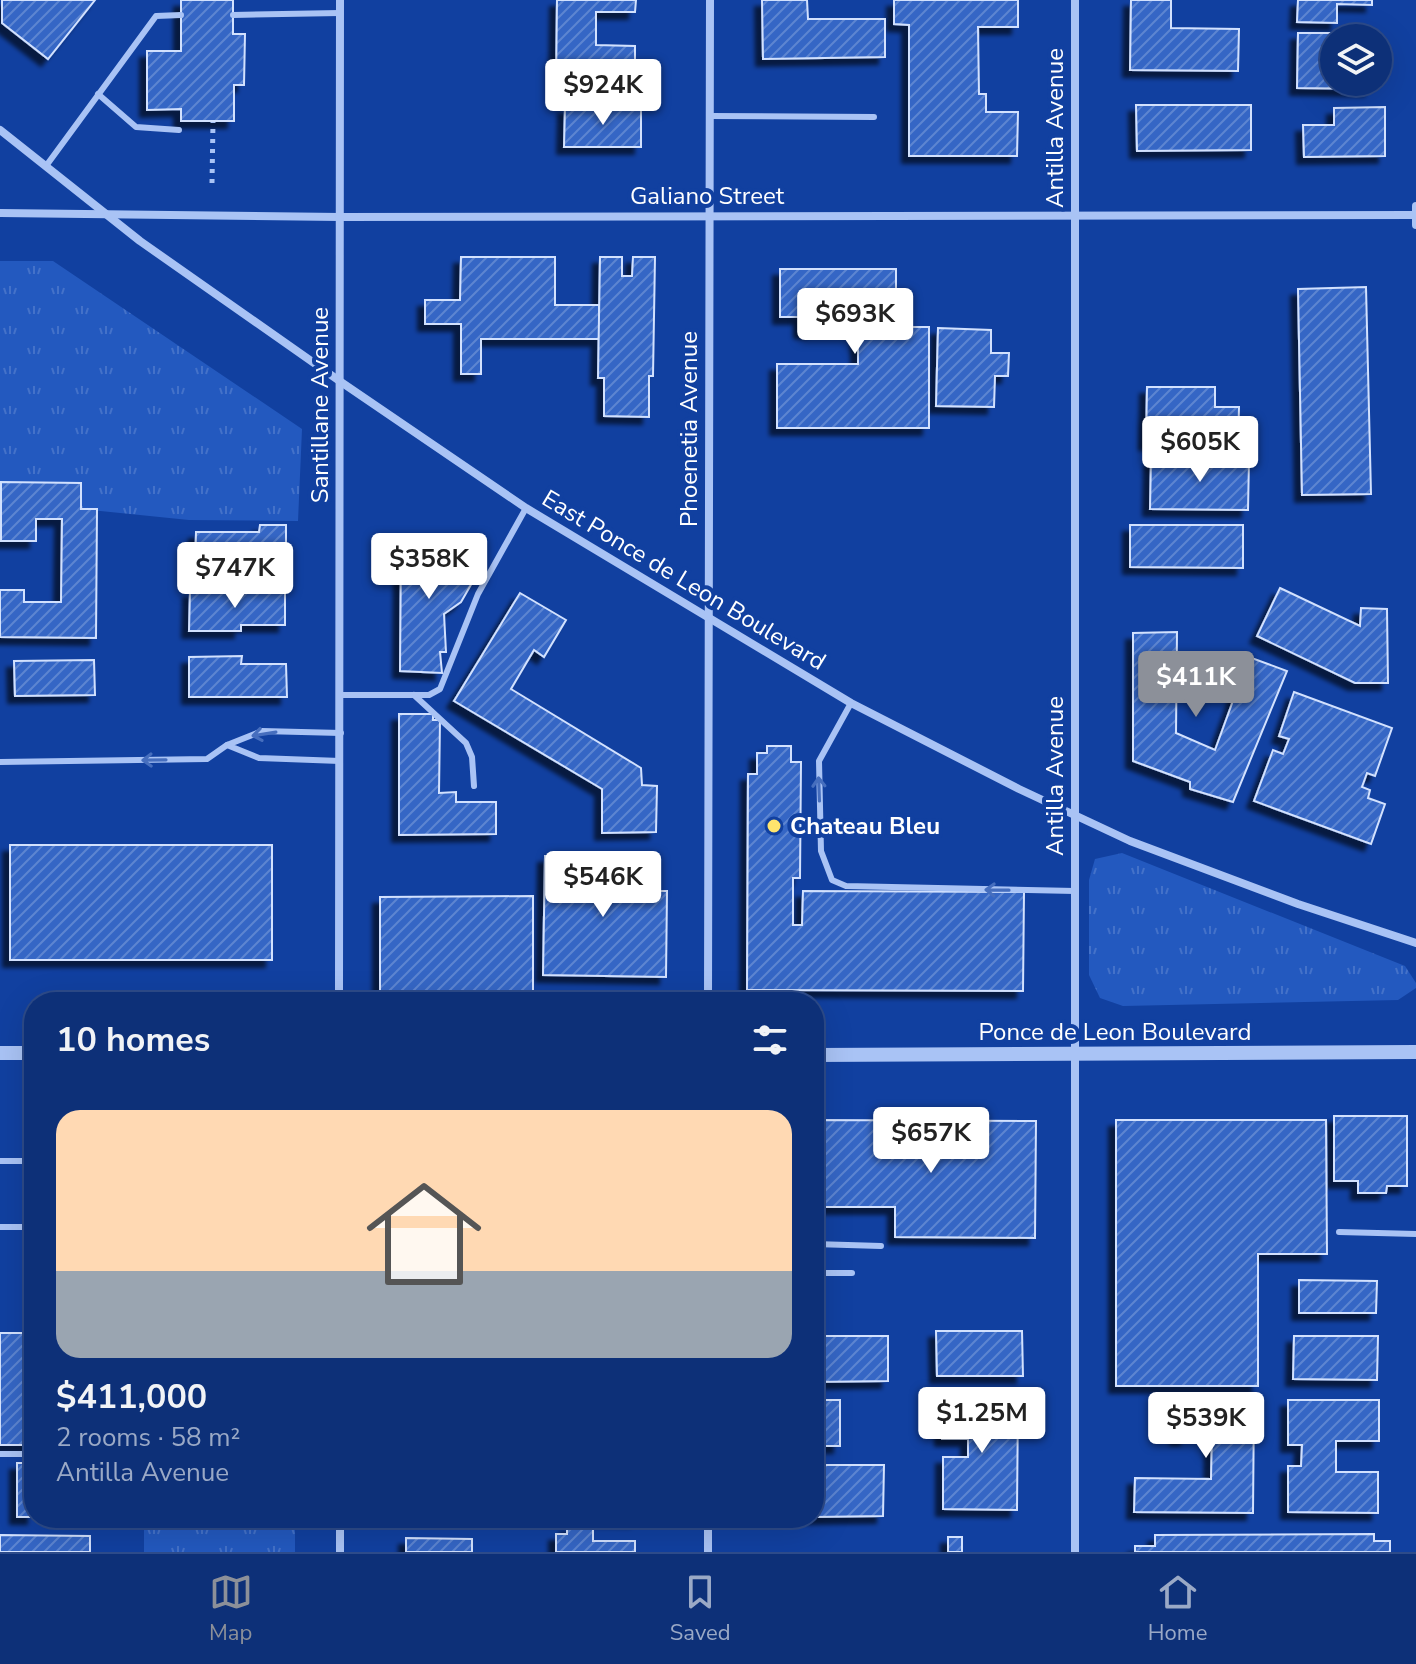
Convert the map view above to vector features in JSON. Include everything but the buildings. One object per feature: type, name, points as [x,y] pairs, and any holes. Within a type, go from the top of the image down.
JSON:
[{"type":"street","name":"Santillane Avenue","points":[[339,992],[340,0]]},
{"type":"street","name":"Phoenetia Avenue","points":[[708,992],[710,0]]},
{"type":"street","name":"Antilla Avenue","points":[[1075,0],[1075,1552]]},
{"type":"street","name":"East Ponce de Leon Boulevard","points":[[0,130],[103,214],[526,508],[851,703],[1130,841],[1416,943]]},
{"type":"street","name":"Galiano Street","points":[[0,213],[340,217],[1075,216],[1415,211]]},
{"type":"street","points":[[1415,211],[1416,225]]},
{"type":"street","name":"Ponce de Leon Boulevard","points":[[824,1055],[1416,1052]]},
{"type":"street","points":[[0,1053],[24,1053]]},
{"type":"street","points":[[340,1528],[340,1552]]},
{"type":"street","points":[[708,1528],[708,1552]]},
{"type":"lane","points":[[233,15],[340,13]]},
{"type":"lane","points":[[46,166],[156,16],[181,15]]},
{"type":"lane","points":[[98,94],[136,127],[179,130]]},
{"type":"lane","points":[[710,116],[874,117]]},
{"type":"lane","points":[[341,695],[429,695],[440,689],[478,594],[526,508]]},
{"type":"lane","points":[[414,695],[466,743],[472,757],[474,786]]},
{"type":"lane","points":[[851,703],[819,761],[821,851],[832,880],[846,886],[1075,891]]},
{"type":"lane","points":[[0,762],[207,759],[227,745],[262,731],[341,733]]},
{"type":"lane","points":[[227,745],[259,758],[341,761]]},
{"type":"lane","points":[[0,1161],[24,1161]]},
{"type":"lane","points":[[0,1227],[24,1227]]},
{"type":"lane","points":[[1339,1232],[1416,1234]]},
{"type":"lane","points":[[824,1244],[881,1246]]},
{"type":"lane","points":[[824,1273],[852,1273]]},
{"type":"lane","points":[[0,1454],[24,1454]]},
{"type":"path","points":[[212,183],[213,122]]},
{"type":"green space","points":[[0,261],[53,261],[302,429],[298,521],[189,520],[81,509],[81,483],[0,482]]},
{"type":"green space","points":[[1122,853],[1405,966],[1416,988],[1398,1000],[1123,1006],[1100,998],[1089,975],[1089,880],[1095,859]]},
{"type":"green space","points":[[144,1528],[295,1528],[295,1552],[144,1552]]},
{"type":"place","name":"Chateau Bleu","points":[[774,826]]}]
